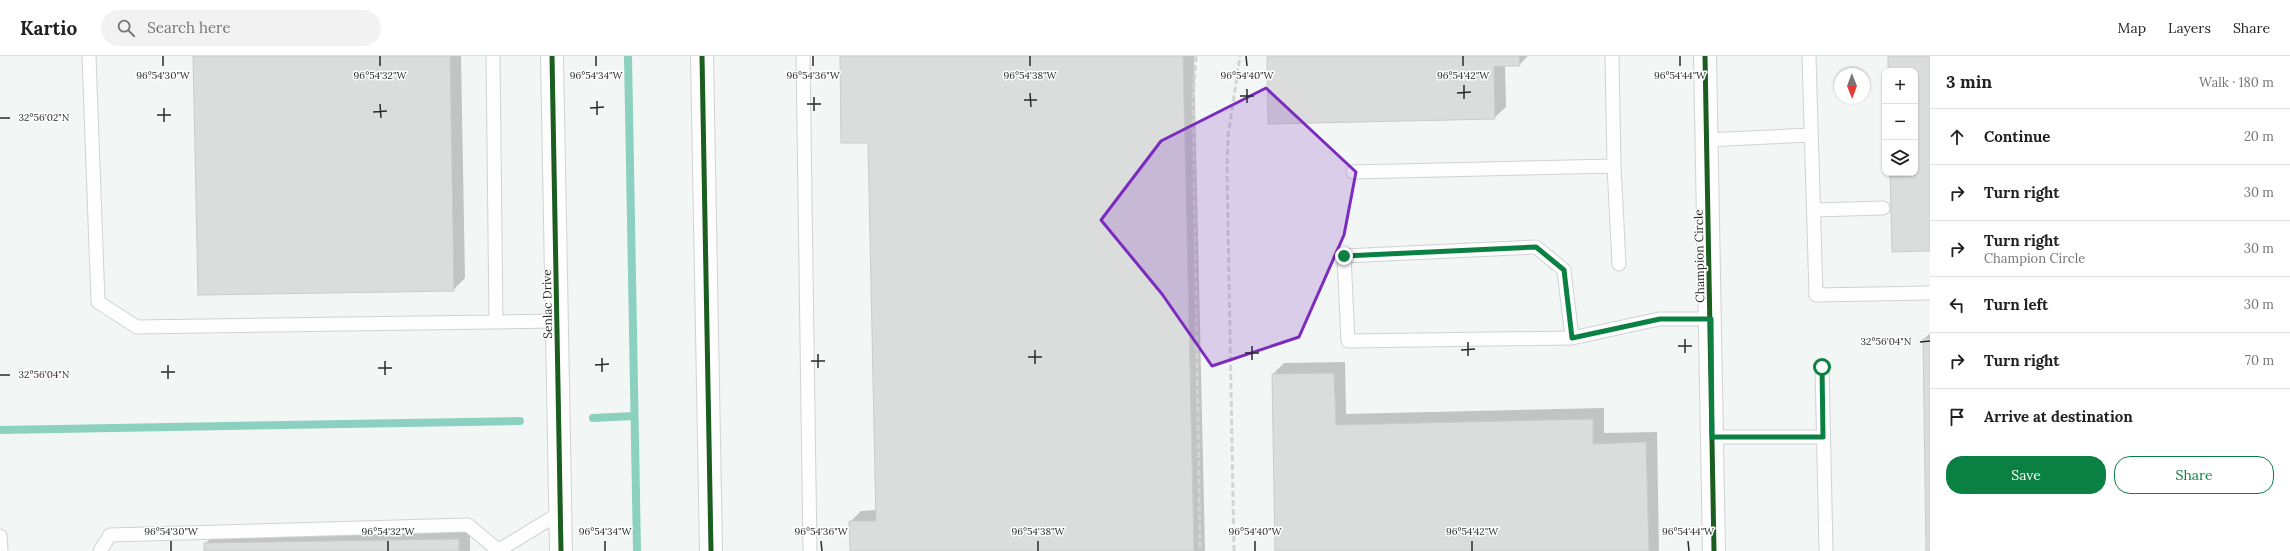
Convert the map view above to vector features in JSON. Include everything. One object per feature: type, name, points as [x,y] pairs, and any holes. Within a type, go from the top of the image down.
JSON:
[{"type":"street","name":"Senlac Drive","points":[[552,56],[561,551]]},
{"type":"street","points":[[702,56],[710,551]]},
{"type":"street","name":"Champion Circle","points":[[1705,56],[1711,319],[1714,551]]},
{"type":"lane","points":[[89,56],[98,302],[137,327],[557,321]]},
{"type":"lane","points":[[493,56],[496,322]]},
{"type":"lane","points":[[803,56],[810,551]]},
{"type":"lane","points":[[1612,56],[1614,166],[1620,264]]},
{"type":"lane","points":[[1809,56],[1816,295],[1930,293]]},
{"type":"lane","points":[[1706,140],[1811,135]]},
{"type":"lane","points":[[1353,172],[1614,166]]},
{"type":"lane","points":[[1814,210],[1883,208]]},
{"type":"lane","points":[[1572,338],[1564,270],[1536,247],[1344,256],[1348,341],[1572,338],[1660,319],[1711,319]]},
{"type":"lane","points":[[1822,367],[1826,551]]},
{"type":"lane","points":[[1712,437],[1823,437]]},
{"type":"lane","points":[[100,551],[110,535],[468,525],[499,551],[560,513]]},
{"type":"lane","points":[[0,536],[1,551]]},
{"type":"highlighted area","points":[[1266,88],[1356,172],[1344,235],[1299,337],[1212,366],[1162,294],[1101,220],[1161,141]]},
{"type":"building","points":[[193,56],[450,56],[454,291],[198,295]]},
{"type":"building","points":[[840,56],[1183,56],[1194,551],[850,551],[849,521],[876,521],[868,143],[841,143]]},
{"type":"building","points":[[1267,56],[1519,56],[1520,66],[1494,66],[1495,119],[1268,124]]},
{"type":"building","points":[[1888,56],[1930,56],[1930,251],[1892,252],[1890,176],[1918,176],[1918,68],[1888,68]]},
{"type":"building","points":[[1930,338],[1930,551],[1926,551],[1923,339]]},
{"type":"building","points":[[1334,373],[1336,425],[1593,419],[1593,444],[1646,442],[1649,551],[1275,551],[1272,374]]},
{"type":"building","points":[[459,539],[459,551],[204,551],[204,543]]},
{"type":"waterway","points":[[628,56],[637,551]]},
{"type":"waterway","points":[[593,418],[634,416]]},
{"type":"waterway","points":[[0,430],[520,421]]},
{"type":"railway","points":[[1196,56],[1193,99],[1200,551]]},
{"type":"railway","points":[[1234,551],[1227,170],[1228,136],[1240,56]]},
{"type":"cycle path","points":[[552,56],[561,551]]},
{"type":"cycle path","points":[[702,56],[711,551]]},
{"type":"cycle path","points":[[1705,56],[1714,551]]},
{"type":"route","points":[[1344,256],[1536,247],[1564,270],[1572,338],[1660,319],[1711,319],[1712,437],[1823,437],[1822,367]]}]
